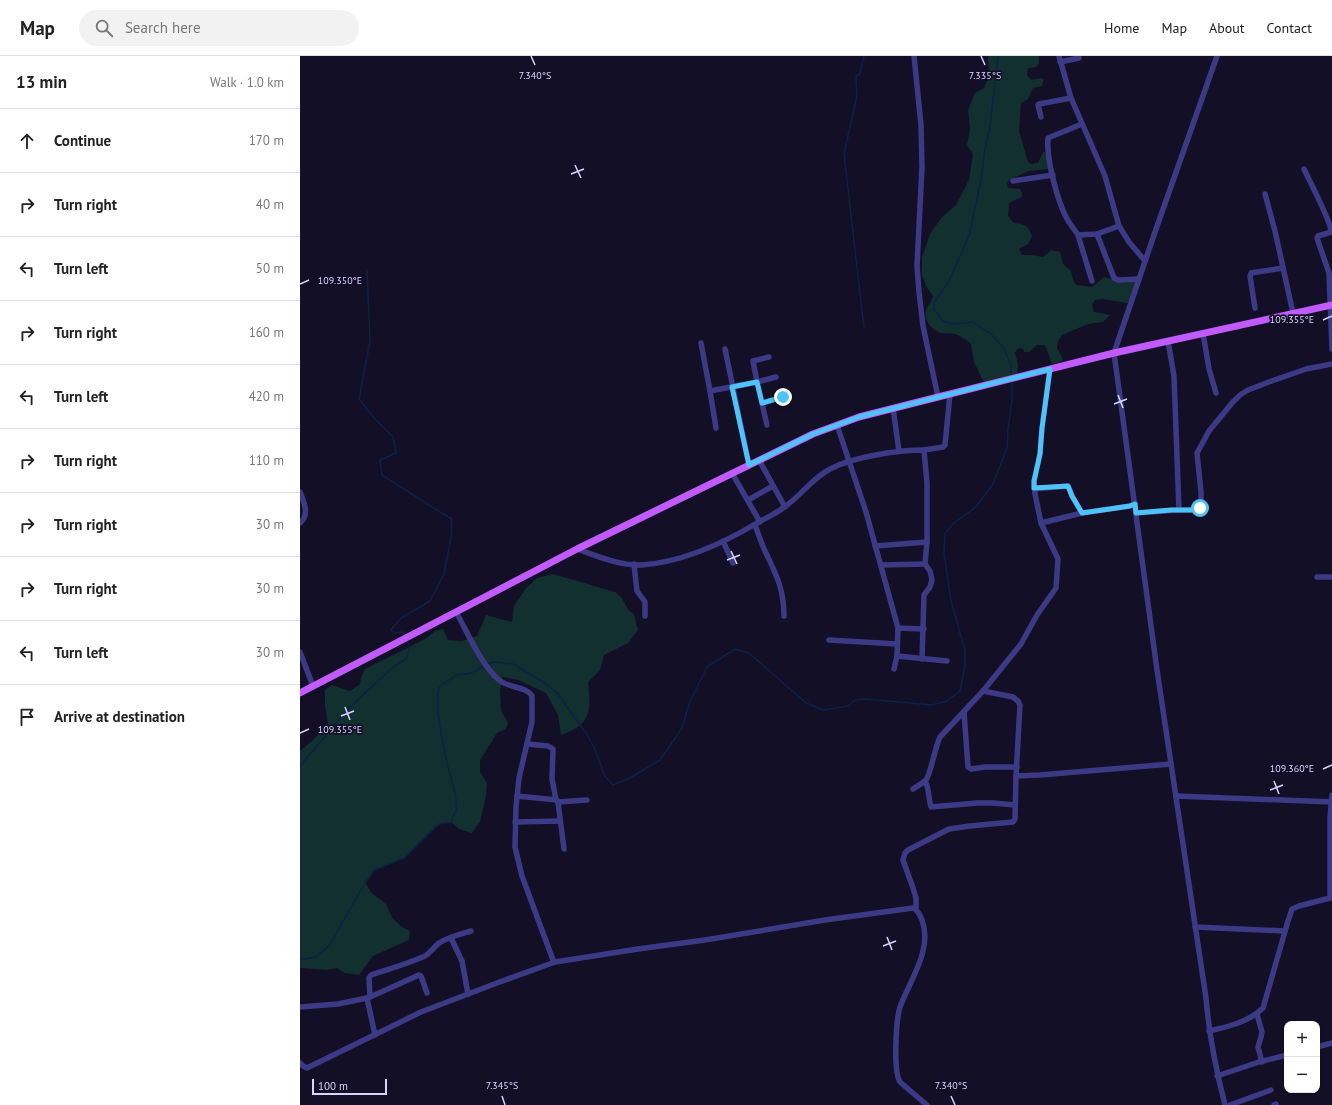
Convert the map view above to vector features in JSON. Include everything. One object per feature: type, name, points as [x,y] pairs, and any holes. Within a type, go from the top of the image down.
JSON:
[{"type":"main road","points":[[300,693],[577,549],[813,434],[893,408],[1114,353],[1331,305]]},
{"type":"street","points":[[914,56],[921,125],[922,167],[917,266],[923,326],[938,397]]},
{"type":"street","points":[[1059,56],[1071,98],[1105,176],[1119,226],[1145,261]]},
{"type":"street","points":[[1217,56],[1114,353],[1171,764],[1206,998],[1208,1031],[1217,1076],[1225,1105]]},
{"type":"street","points":[[1060,62],[1079,58]]},
{"type":"street","points":[[1041,117],[1038,106],[1039,104],[1071,98]]},
{"type":"street","points":[[1082,124],[1048,138],[1048,156],[1066,218],[1078,235],[1092,281]]},
{"type":"street","points":[[1304,169],[1332,228],[1331,232],[1318,236],[1317,238],[1330,272],[1332,349]]},
{"type":"street","points":[[1014,181],[1053,175]]},
{"type":"street","points":[[1265,194],[1293,313]]},
{"type":"street","points":[[1078,235],[1097,234],[1119,226]]},
{"type":"street","points":[[1097,234],[1114,278],[1118,280],[1139,278]]},
{"type":"street","points":[[1255,308],[1250,276],[1251,273],[1283,268]]},
{"type":"street","points":[[1203,333],[1209,369],[1216,393]]},
{"type":"street","points":[[1168,341],[1174,376],[1179,510]]},
{"type":"street","points":[[701,343],[716,428]]},
{"type":"street","points":[[725,349],[749,465]]},
{"type":"street","points":[[767,425],[753,361],[769,357]]},
{"type":"street","points":[[1136,513],[1197,510],[1201,507],[1197,453],[1209,431],[1232,403],[1248,390],[1306,369],[1332,364]]},
{"type":"street","points":[[913,789],[925,781],[928,776],[940,737],[983,691],[1021,644],[1037,615],[1056,588],[1058,559],[1041,523],[1034,488],[1034,481],[1040,454],[1050,369]]},
{"type":"street","points":[[710,391],[776,377]]},
{"type":"street","points":[[577,549],[610,560],[641,565],[687,557],[736,536],[770,517],[785,507],[817,477],[829,470],[850,462],[899,452],[943,447],[945,445],[950,394]]},
{"type":"street","points":[[762,403],[783,397]]},
{"type":"street","points":[[893,408],[899,452]]},
{"type":"street","points":[[837,425],[866,512],[898,628],[897,656],[894,670]]},
{"type":"street","points":[[922,659],[924,595],[930,587],[932,580],[930,571],[926,564],[927,483],[924,450]]},
{"type":"street","points":[[759,460],[785,507]]},
{"type":"street","points":[[732,473],[748,500],[757,523],[761,542],[779,580],[784,599],[784,616]]},
{"type":"street","points":[[748,500],[773,486]]},
{"type":"street","points":[[1034,488],[1068,486],[1082,513]]},
{"type":"street","points":[[300,492],[306,515],[300,523]]},
{"type":"street","points":[[1041,523],[1082,513],[1135,504]]},
{"type":"street","points":[[723,541],[733,563]]},
{"type":"street","points":[[876,546],[927,542]]},
{"type":"street","points":[[634,564],[637,592],[645,602],[645,616]]},
{"type":"street","points":[[881,565],[926,564]]},
{"type":"street","points":[[1317,577],[1332,577]]},
{"type":"street","points":[[456,612],[489,669],[504,684],[531,694],[533,700],[532,722],[519,778],[515,822],[515,848],[518,864],[550,954],[555,962]]},
{"type":"street","points":[[898,628],[924,629]]},
{"type":"street","points":[[829,640],[897,644]]},
{"type":"street","points":[[300,652],[313,686]]},
{"type":"street","points":[[897,656],[947,661]]},
{"type":"street","points":[[927,1105],[900,1082],[896,1066],[898,1016],[903,1000],[913,979],[923,950],[925,938],[924,925],[916,909],[913,888],[903,860],[905,853],[908,850],[949,829],[1013,822],[1015,819],[1020,717],[1019,703],[1013,697],[983,691]]},
{"type":"street","points":[[964,712],[968,767],[971,769],[985,767],[1017,767]]},
{"type":"street","points":[[527,744],[548,746],[554,749],[552,779],[557,801],[564,849]]},
{"type":"street","points":[[1016,776],[1171,764]]},
{"type":"street","points":[[925,781],[931,807],[977,803],[1015,805]]},
{"type":"street","points":[[1208,1031],[1232,1025],[1249,1018],[1263,1008],[1266,1002],[1288,921],[1294,908],[1331,898],[1332,795]]},
{"type":"street","points":[[517,796],[557,801],[587,800]]},
{"type":"street","points":[[1176,796],[1331,802]]},
{"type":"street","points":[[515,822],[560,821]]},
{"type":"street","points":[[300,1063],[307,1068],[421,1012],[555,962],[705,940],[825,920],[910,908],[916,909]]},
{"type":"street","points":[[1195,927],[1285,931]]},
{"type":"street","points":[[375,1035],[369,998],[369,978],[371,975],[401,966],[427,955],[439,943],[471,930]]},
{"type":"street","points":[[451,938],[462,961],[468,994]]},
{"type":"street","points":[[300,1008],[338,1004],[369,998],[419,975],[421,976],[427,993]]},
{"type":"street","points":[[1256,1014],[1262,1032],[1258,1046],[1262,1062]]},
{"type":"street","points":[[1320,1046],[1332,1043]]},
{"type":"street","points":[[1217,1076],[1284,1056]]},
{"type":"street","points":[[1230,1105],[1271,1090]]},
{"type":"green space","points":[[988,56],[1039,56],[1039,63],[1036,67],[1028,68],[1027,75],[1031,80],[1041,78],[1044,79],[1042,86],[1033,88],[1028,99],[1021,103],[1019,131],[1028,162],[1031,164],[1038,163],[1043,152],[1045,152],[1049,169],[1029,171],[1011,179],[1007,183],[1008,188],[1020,189],[1022,193],[1022,197],[1009,203],[1008,216],[1014,223],[1026,226],[1032,236],[1028,244],[1019,249],[1022,255],[1043,257],[1051,250],[1060,252],[1063,264],[1071,271],[1076,285],[1092,287],[1104,277],[1115,280],[1138,281],[1128,303],[1102,299],[1095,300],[1092,305],[1094,312],[1110,315],[1103,322],[1088,324],[1062,335],[1058,341],[1057,348],[1063,361],[1052,364],[1045,345],[1037,345],[1029,352],[1024,352],[1023,349],[1019,348],[1015,352],[1018,365],[1017,378],[985,385],[974,362],[971,344],[957,335],[938,332],[927,321],[925,314],[933,296],[926,286],[922,275],[922,257],[930,234],[942,217],[956,205],[969,180],[973,154],[967,145],[970,129],[968,110],[975,93],[984,88],[989,76]]},
{"type":"green space","points":[[553,574],[615,592],[622,598],[628,610],[634,614],[638,630],[628,643],[604,655],[600,670],[588,682],[589,709],[584,721],[571,731],[561,735],[558,715],[546,693],[518,680],[503,677],[500,690],[501,710],[508,723],[506,729],[497,733],[480,760],[480,772],[487,783],[486,796],[480,822],[472,833],[459,829],[451,822],[439,824],[404,858],[374,871],[365,883],[372,893],[386,904],[393,919],[402,927],[410,931],[409,940],[373,956],[359,975],[345,973],[337,968],[327,970],[300,968],[300,751],[315,738],[328,723],[325,707],[325,690],[332,685],[350,691],[360,684],[365,669],[425,639],[435,631],[443,629],[448,640],[462,641],[477,636],[486,615],[512,622],[514,606],[526,588],[537,578]]},
{"type":"waterway","points":[[864,56],[860,73],[856,77],[857,95],[844,154],[864,328]]},
{"type":"waterway","points":[[998,56],[990,127],[969,236],[949,281],[934,303],[934,309],[943,321],[953,324],[973,322],[991,334],[1004,348],[1011,365],[1011,376]]},
{"type":"waterway","points":[[367,271],[370,341],[359,399],[375,419],[393,437],[396,453],[380,460],[382,475],[452,519],[451,537],[444,574],[430,601],[401,618],[391,630],[395,633],[403,632],[404,636]]},
{"type":"waterway","points":[[488,664],[493,662],[513,664],[543,682],[557,693],[586,733],[594,747],[605,776],[613,785],[628,779],[660,760],[682,728],[690,701],[707,667],[735,649],[749,653],[806,703],[823,710],[848,706],[855,700],[865,699],[932,705],[947,701],[960,691],[965,665],[965,650],[951,601],[944,553],[945,533],[954,523],[976,507],[993,484],[1007,448],[1012,399],[1012,382]]},
{"type":"waterway","points":[[300,766],[349,708],[392,668],[406,659],[410,647],[407,641]]},
{"type":"waterway","points":[[300,959],[316,957],[329,946],[374,870],[404,858],[439,824],[451,822],[456,811],[456,798],[447,763],[440,725],[438,705],[439,687],[458,674],[469,673],[484,666]]},
{"type":"route","points":[[783,397],[762,403],[757,382],[732,387],[749,465],[813,434],[859,417],[1050,369],[1040,454],[1034,481],[1034,488],[1068,486],[1082,513],[1135,504],[1136,513],[1171,510],[1185,511],[1197,510],[1200,508]]}]
